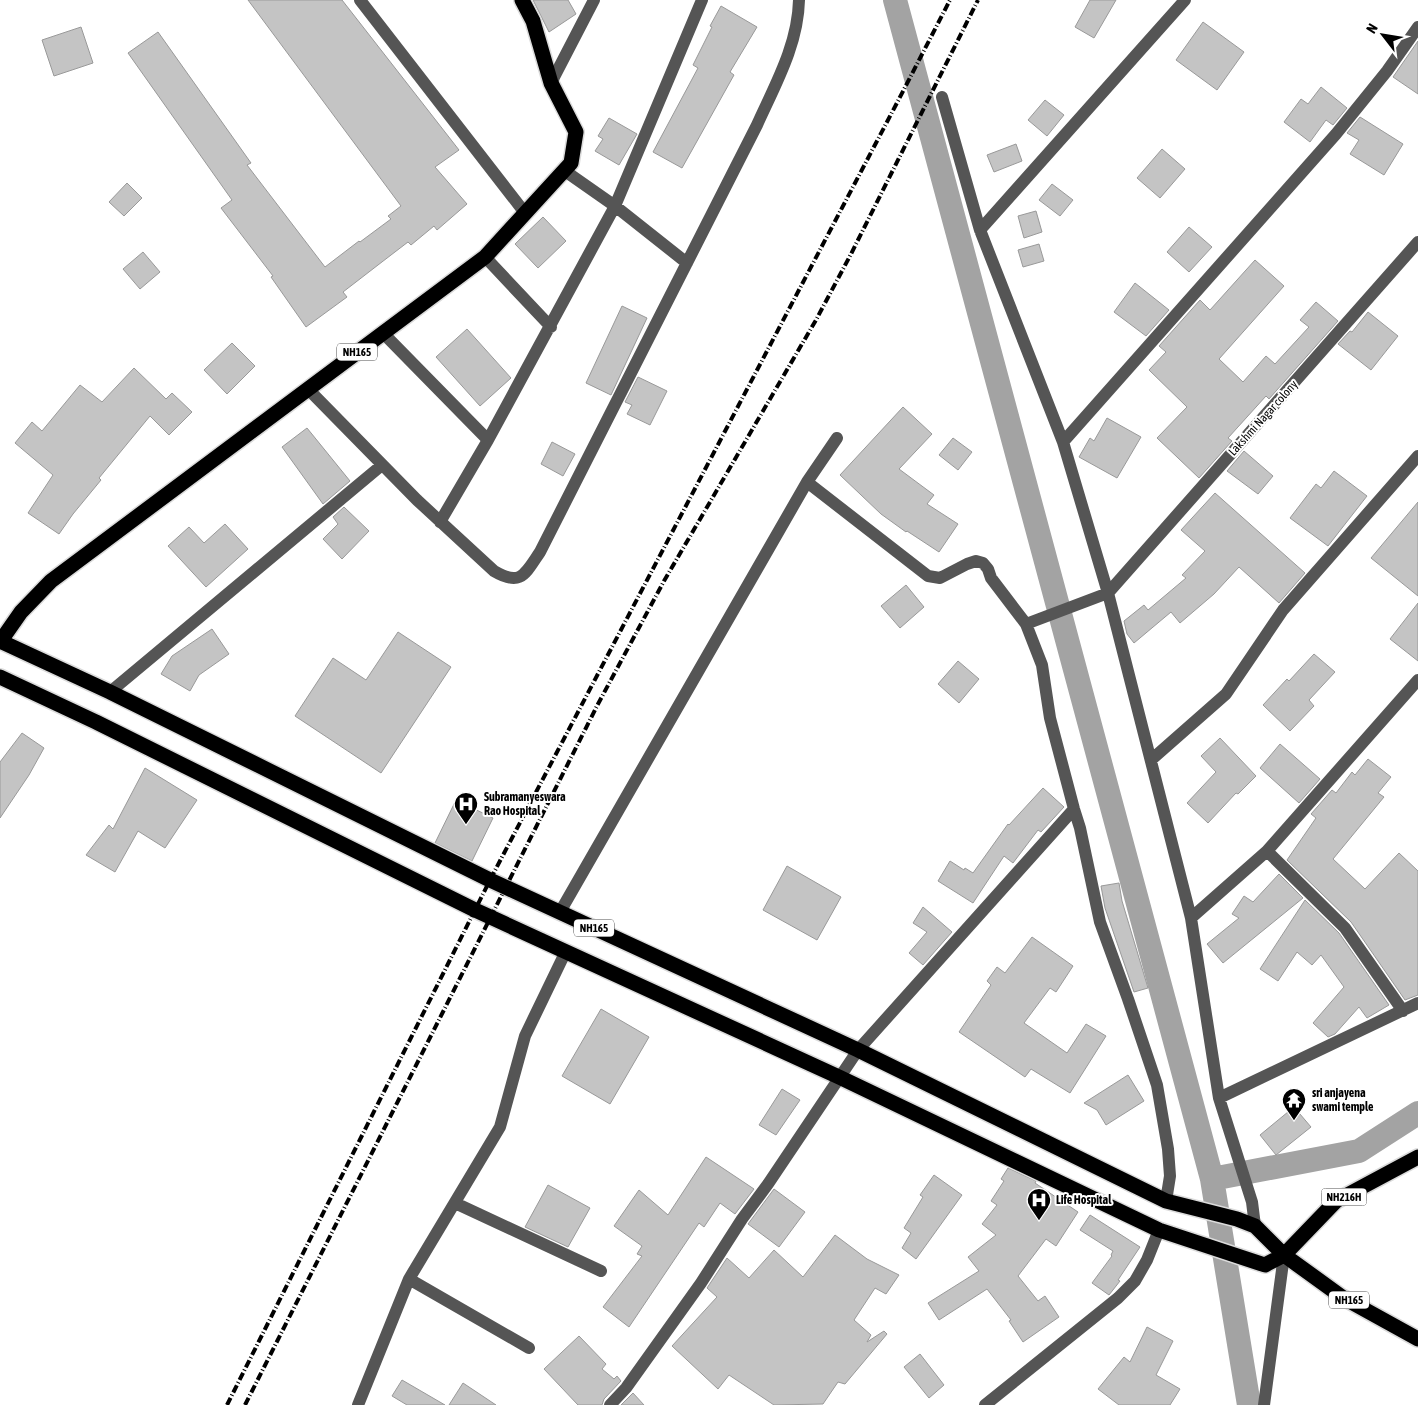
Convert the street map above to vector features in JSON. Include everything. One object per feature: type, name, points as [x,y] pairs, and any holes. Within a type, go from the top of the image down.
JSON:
[{"type":"highway","name":"NH165","points":[[522,0],[533,21],[551,83],[576,132],[571,164],[485,257],[51,581],[21,612],[0,641],[110,692],[490,880],[858,1050],[1166,1201],[1237,1218],[1255,1226],[1284,1255],[1342,1297],[1418,1339]]},
{"type":"highway","name":"NH165","points":[[0,677],[122,735],[475,910],[839,1077],[1159,1230],[1265,1265],[1284,1255]]},
{"type":"highway","name":"NH216H","points":[[1284,1255],[1336,1201],[1418,1157]]},
{"type":"street","points":[[360,0],[525,213]]},
{"type":"street","points":[[551,83],[594,0]]},
{"type":"street","points":[[440,522],[551,327],[615,206],[702,0]]},
{"type":"street","points":[[308,389],[440,522],[494,571],[507,579],[518,578],[528,570],[540,552],[757,125],[789,53],[799,17],[799,0]]},
{"type":"street","points":[[980,230],[1185,0]]},
{"type":"street","points":[[1063,442],[1336,134],[1387,71],[1418,27]]},
{"type":"street","points":[[942,97],[980,230],[1063,442],[1108,593],[1191,918],[1219,1098],[1252,1202],[1255,1226]]},
{"type":"street","points":[[565,171],[615,206],[686,264]]},
{"type":"street","name":"Lakshmi Nagar colony","points":[[1108,593],[1418,242]]},
{"type":"street","points":[[485,257],[551,327]]},
{"type":"street","points":[[383,333],[488,440]]},
{"type":"street","points":[[560,912],[807,482],[837,438]]},
{"type":"street","points":[[1151,760],[1226,694],[1283,610],[1418,456]]},
{"type":"street","points":[[110,692],[382,465]]},
{"type":"street","points":[[807,482],[928,576],[940,578],[967,564],[976,561],[983,563],[988,569],[991,578],[1026,624],[1042,665],[1050,718],[1080,828],[1100,922],[1157,1085],[1168,1149],[1170,1176],[1166,1201]]},
{"type":"street","points":[[1026,624],[1108,593]]},
{"type":"street","points":[[1191,918],[1267,851],[1418,680]]},
{"type":"street","points":[[610,1405],[626,1388],[701,1283],[742,1219],[768,1184],[858,1050],[1074,809]]},
{"type":"street","points":[[1267,851],[1345,928],[1403,1011]]},
{"type":"street","points":[[358,1405],[410,1279],[500,1127],[525,1036],[566,951]]},
{"type":"street","points":[[1219,1098],[1418,1003]]},
{"type":"street","points":[[455,1203],[601,1271]]},
{"type":"street","points":[[985,1405],[1118,1298],[1135,1281],[1147,1260],[1159,1230]]},
{"type":"street","points":[[1264,1405],[1284,1255]]},
{"type":"street","points":[[410,1279],[529,1348]]},
{"type":"building","points":[[248,0],[342,0],[459,150],[435,167],[467,204],[437,230],[434,226],[411,245],[408,242],[343,292],[347,297],[306,327],[271,277],[273,276],[221,208],[232,200],[128,53],[158,32],[251,163],[247,165],[325,267],[391,219],[388,216],[401,206]]},
{"type":"building","points":[[533,0],[568,0],[576,14],[549,32]]},
{"type":"building","points":[[1090,0],[1116,0],[1094,38],[1075,27]]},
{"type":"building","points":[[721,6],[757,27],[730,72],[734,75],[682,168],[653,152],[698,68],[693,65]]},
{"type":"building","points":[[1203,22],[1244,52],[1217,90],[1176,60]]},
{"type":"building","points":[[81,27],[93,63],[54,76],[42,40]]},
{"type":"building","points":[[1418,41],[1418,94],[1393,77]]},
{"type":"building","points":[[1321,87],[1347,108],[1333,125],[1326,120],[1310,142],[1284,122],[1301,99],[1308,104]]},
{"type":"building","points":[[1045,100],[1064,115],[1047,136],[1028,120]]},
{"type":"building","points":[[1360,117],[1403,144],[1384,175],[1350,154],[1359,140],[1347,133]]},
{"type":"building","points":[[609,118],[637,134],[619,165],[595,151],[603,139],[598,136]]},
{"type":"building","points":[[1016,144],[1022,161],[994,172],[987,155]]},
{"type":"building","points":[[1162,149],[1185,169],[1160,198],[1137,178]]},
{"type":"building","points":[[127,183],[142,198],[124,216],[109,202]]},
{"type":"building","points":[[1052,184],[1073,200],[1060,216],[1039,200]]},
{"type":"building","points":[[1036,211],[1042,232],[1024,238],[1018,216]]},
{"type":"building","points":[[543,217],[566,241],[538,268],[515,244]]},
{"type":"building","points":[[1189,227],[1212,247],[1189,272],[1167,252]]},
{"type":"building","points":[[1039,244],[1044,261],[1023,267],[1018,250]]},
{"type":"building","points":[[143,252],[160,272],[140,289],[123,269]]},
{"type":"building","points":[[1255,260],[1284,286],[1219,359],[1243,382],[1266,356],[1275,364],[1309,327],[1300,320],[1316,302],[1338,321],[1269,399],[1266,396],[1228,438],[1232,441],[1199,478],[1157,438],[1187,407],[1149,370],[1166,352],[1159,346],[1200,300],[1210,310]]},
{"type":"building","points":[[1135,283],[1169,310],[1146,336],[1114,312]]},
{"type":"building","points":[[622,306],[647,318],[611,395],[586,383]]},
{"type":"building","points":[[1368,312],[1398,336],[1371,370],[1338,344],[1350,331],[1352,332]]},
{"type":"building","points":[[467,329],[511,378],[480,406],[436,357]]},
{"type":"building","points":[[232,343],[255,366],[227,394],[204,370]]},
{"type":"building","points":[[134,368],[166,399],[172,393],[192,412],[169,435],[150,416],[99,478],[101,480],[59,534],[28,513],[53,475],[15,443],[32,422],[42,431],[80,385],[102,402]]},
{"type":"building","points":[[638,377],[667,391],[650,425],[627,414],[632,405],[625,402]]},
{"type":"building","points":[[903,407],[932,434],[899,469],[934,495],[927,504],[958,524],[939,552],[881,514],[840,475]]},
{"type":"building","points":[[1107,418],[1141,437],[1117,478],[1079,457],[1090,438],[1094,441]]},
{"type":"building","points":[[307,428],[350,481],[323,504],[282,447]]},
{"type":"building","points":[[953,438],[972,452],[958,470],[939,455]]},
{"type":"building","points":[[552,442],[575,454],[563,476],[541,464]]},
{"type":"building","points":[[1244,451],[1273,476],[1258,494],[1227,471]]},
{"type":"building","points":[[1334,471],[1367,496],[1328,546],[1290,518],[1316,484],[1321,488]]},
{"type":"building","points":[[1215,493],[1305,573],[1279,603],[1239,567],[1214,594],[1180,623],[1171,612],[1134,643],[1127,634],[1124,621],[1144,605],[1148,610],[1186,578],[1182,575],[1205,551],[1181,530]]},
{"type":"building","points":[[1418,502],[1418,596],[1371,558]]},
{"type":"building","points":[[344,507],[369,531],[342,559],[323,539],[338,524],[333,517]]},
{"type":"building","points":[[225,524],[248,549],[206,587],[168,546],[189,527],[204,543]]},
{"type":"building","points":[[906,585],[924,607],[900,628],[881,606]]},
{"type":"building","points":[[1418,603],[1418,661],[1390,639]]},
{"type":"building","points":[[212,629],[229,654],[199,675],[190,691],[161,674],[172,656]]},
{"type":"building","points":[[398,632],[451,667],[381,773],[295,716],[333,658],[366,680]]},
{"type":"building","points":[[1314,654],[1335,672],[1309,700],[1314,706],[1290,731],[1263,705]]},
{"type":"building","points":[[958,661],[979,679],[959,703],[938,684]]},
{"type":"building","points":[[22,733],[44,748],[29,775],[0,818],[0,762]]},
{"type":"building","points":[[1220,738],[1256,776],[1238,794],[1236,793],[1208,823],[1187,803],[1216,772],[1201,756]]},
{"type":"building","points":[[1280,744],[1320,779],[1299,803],[1260,768]]},
{"type":"building","points":[[1368,759],[1391,777],[1378,793],[1384,797],[1333,859],[1365,889],[1399,853],[1418,871],[1418,995],[1405,1000],[1351,922],[1287,860],[1316,818],[1311,814],[1332,790],[1336,793],[1352,772],[1355,775]]},
{"type":"building","points":[[145,768],[197,800],[165,848],[138,831],[115,872],[86,855],[109,825],[113,829]]},
{"type":"building","points":[[1043,788],[1064,807],[1041,832],[1038,830],[1013,863],[1004,856],[973,903],[938,881],[950,861],[964,870],[965,868],[973,873],[1008,824]]},
{"type":"building","points":[[456,800],[493,818],[472,861],[435,843]]},
{"type":"building","points":[[787,866],[841,897],[817,940],[763,910]]},
{"type":"building","points":[[1279,874],[1303,898],[1223,963],[1207,944],[1239,918],[1232,914],[1244,896],[1253,902]]},
{"type":"building","points":[[1119,883],[1122,901],[1148,988],[1134,992],[1105,908],[1101,886]]},
{"type":"building","points":[[1305,900],[1339,933],[1389,1005],[1367,1018],[1359,1007],[1335,1034],[1328,1037],[1313,1023],[1344,987],[1321,955],[1312,965],[1297,952],[1278,981],[1260,969]]},
{"type":"building","points":[[923,907],[952,932],[923,965],[909,953],[927,932],[913,923]]},
{"type":"building","points":[[1032,937],[1073,966],[1056,992],[1050,988],[1024,1023],[1067,1053],[1086,1024],[1106,1036],[1070,1093],[1031,1069],[1025,1077],[959,1032],[991,985],[987,981],[997,967],[1005,973]]},
{"type":"building","points":[[601,1009],[649,1037],[610,1104],[562,1076]]},
{"type":"building","points":[[1128,1075],[1144,1101],[1106,1125],[1097,1110],[1084,1103]]},
{"type":"building","points":[[782,1089],[800,1100],[776,1135],[759,1125]]},
{"type":"building","points":[[1294,1107],[1311,1127],[1276,1155],[1260,1135]]},
{"type":"building","points":[[706,1157],[754,1189],[735,1214],[720,1203],[704,1227],[699,1223],[629,1327],[603,1307],[642,1256],[637,1254],[642,1246],[614,1226],[639,1190],[668,1215]]},
{"type":"building","points":[[1008,1168],[1036,1181],[1035,1183],[1078,1212],[1056,1246],[1046,1239],[1018,1276],[1038,1301],[1045,1296],[1059,1317],[1023,1342],[1009,1321],[1011,1320],[987,1289],[939,1320],[928,1303],[979,1271],[968,1257],[996,1235],[982,1224],[997,1205],[991,1201],[1004,1181],[1001,1179]]},
{"type":"building","points":[[934,1175],[962,1195],[916,1259],[902,1248],[911,1233],[904,1228],[923,1197],[920,1195]]},
{"type":"building","points":[[548,1185],[590,1208],[568,1247],[525,1227]]},
{"type":"building","points":[[774,1189],[805,1212],[779,1247],[748,1224]]},
{"type":"building","points":[[1090,1215],[1140,1247],[1118,1280],[1120,1281],[1109,1295],[1092,1283],[1112,1256],[1113,1251],[1080,1230]]},
{"type":"building","points":[[835,1235],[867,1259],[899,1275],[886,1294],[875,1288],[854,1320],[871,1335],[867,1342],[884,1331],[887,1334],[845,1384],[838,1382],[823,1404],[774,1405],[729,1375],[718,1389],[672,1346],[717,1297],[707,1288],[727,1258],[749,1278],[774,1250],[803,1277]]},
{"type":"building","points":[[1147,1327],[1173,1341],[1156,1375],[1180,1389],[1170,1405],[1119,1405],[1098,1389],[1124,1357],[1130,1362]]},
{"type":"building","points":[[579,1336],[606,1364],[602,1369],[614,1379],[617,1376],[621,1381],[604,1399],[602,1405],[578,1405],[544,1369]]},
{"type":"building","points":[[920,1354],[944,1385],[929,1398],[904,1367]]},
{"type":"building","points":[[402,1380],[445,1405],[407,1405],[392,1396]]},
{"type":"building","points":[[463,1383],[496,1405],[449,1405]]},
{"type":"building","points":[[633,1393],[644,1405],[621,1405]]},
{"type":"waterway","points":[[895,0],[1212,1179],[1249,1405]]},
{"type":"waterway","points":[[1212,1179],[1359,1151],[1418,1113]]},
{"type":"railway","points":[[227,1405],[490,880],[950,0]]},
{"type":"railway","points":[[245,1405],[598,704],[664,581],[816,320],[978,0]]},
{"type":"place","name":"Subramanyeswara Rao Hospital","points":[[466,825]]},
{"type":"place","name":"sri anjayena swami temple","points":[[1294,1121]]},
{"type":"place","name":"Life Hospital","points":[[1039,1221]]}]
